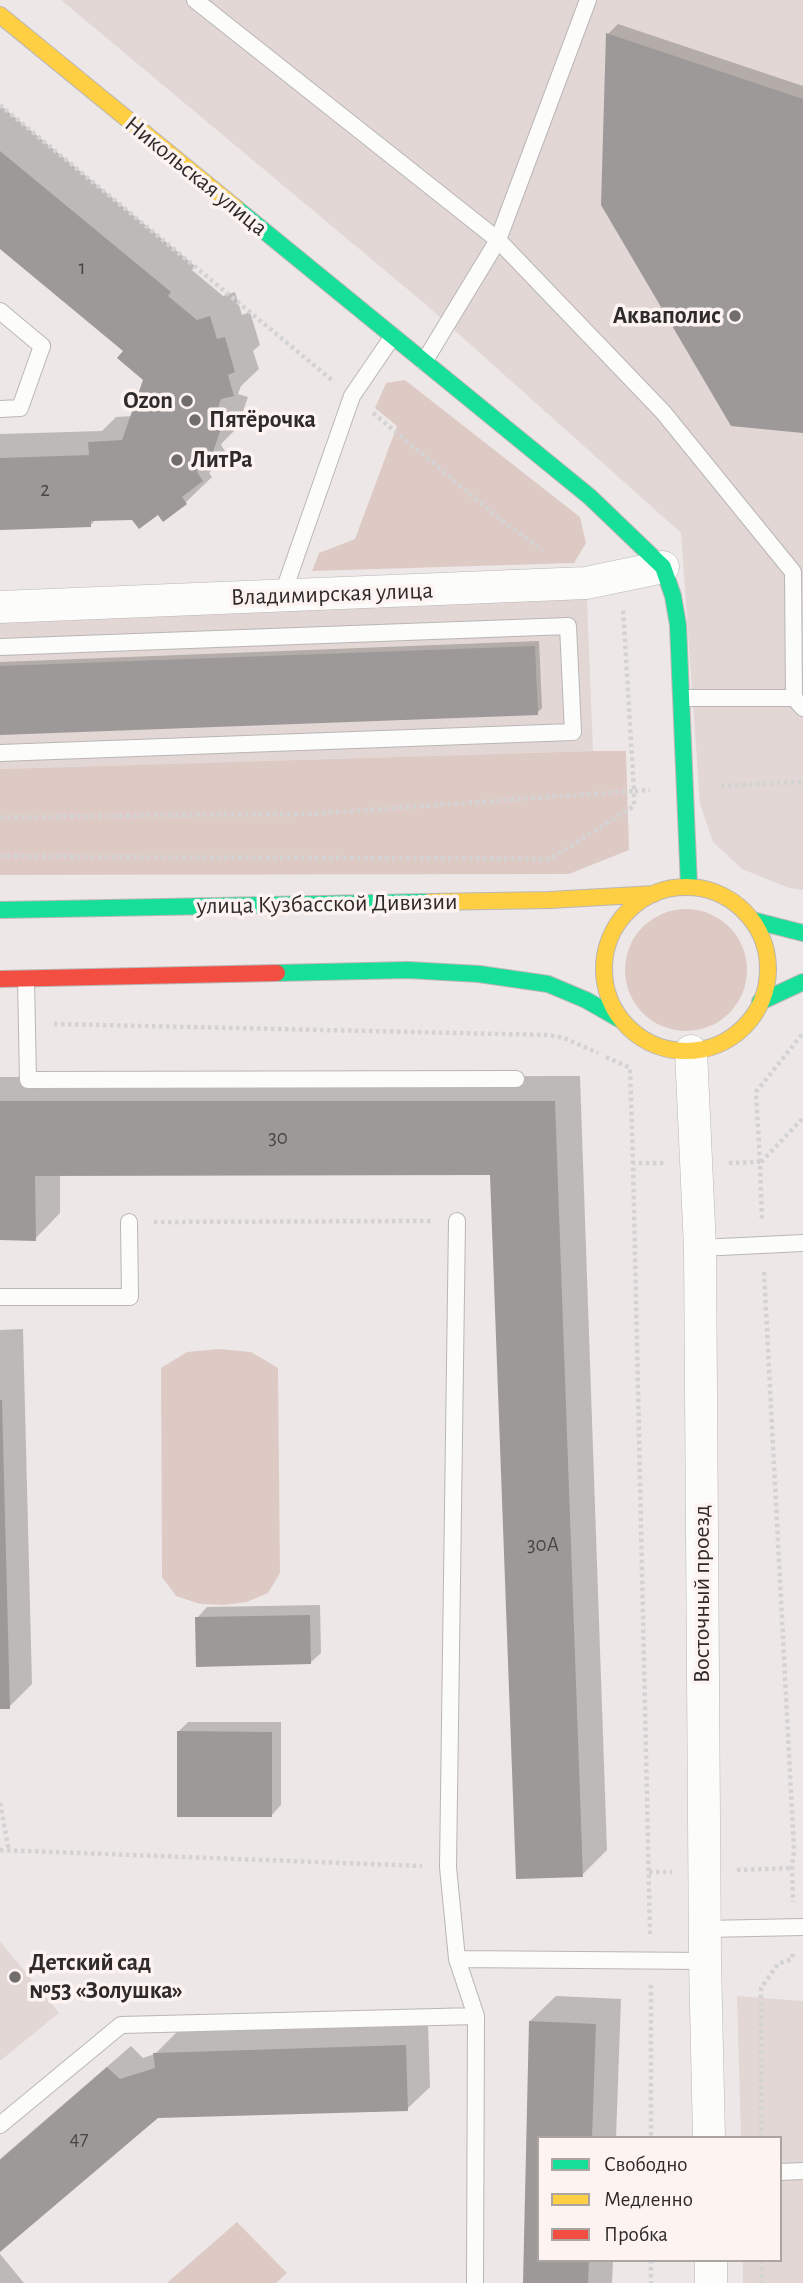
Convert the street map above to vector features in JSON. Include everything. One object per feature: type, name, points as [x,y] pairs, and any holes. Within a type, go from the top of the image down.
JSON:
[{"type":"street","name":"Никольская улица","points":[[0,14],[590,497],[663,567]]},
{"type":"street","name":"Владимирская улица","points":[[0,607],[586,583],[663,567]]},
{"type":"street","points":[[663,567],[673,596],[678,625],[689,887]]},
{"type":"street","name":"улица Кузбасской Дивизии","points":[[0,979],[408,970],[479,974],[548,984],[586,1000],[621,1020],[641,1038],[665,1048],[691,1051],[716,1046],[738,1033],[761,1002],[766,990],[768,965],[764,941],[752,920],[735,902],[713,891],[689,887],[663,890],[639,902],[620,920],[607,944],[604,971],[609,997],[621,1020]]},
{"type":"street","name":"улица Кузбасской Дивизии","points":[[0,910],[536,901],[654,894]]},
{"type":"street","name":"улица Кузбасской Дивизии","points":[[752,920],[803,933]]},
{"type":"street","name":"улица Кузбасской Дивизии","points":[[761,1002],[803,982]]},
{"type":"street","name":"Восточный проезд","points":[[691,1051],[700,1248],[705,1961],[709,2136]]},
{"type":"street","points":[[711,2262],[711,2283]]},
{"type":"lane","points":[[0,14],[12,0]]},
{"type":"lane","points":[[195,0],[498,240],[663,412],[793,572],[799,703],[682,698]]},
{"type":"lane","points":[[424,362],[498,240],[588,0]]},
{"type":"lane","points":[[0,311],[42,346],[20,408],[0,409]]},
{"type":"lane","points":[[282,596],[352,396],[393,336]]},
{"type":"lane","points":[[0,647],[568,626],[573,732],[0,753]]},
{"type":"lane","points":[[26,979],[28,1080],[516,1079]]},
{"type":"lane","points":[[457,1221],[448,1867],[457,1959],[476,2016],[475,2283]]},
{"type":"lane","points":[[0,1297],[130,1297],[129,1222]]},
{"type":"lane","points":[[700,1248],[803,1243]]},
{"type":"lane","points":[[705,1930],[798,1927]]},
{"type":"lane","points":[[457,1959],[705,1961]]},
{"type":"lane","points":[[0,2124],[121,2025],[476,2016]]},
{"type":"lane","points":[[782,2172],[803,2171]]},
{"type":"path","points":[[0,106],[499,518]]},
{"type":"path","points":[[0,817],[310,814],[634,791]]},
{"type":"path","points":[[0,856],[550,859]]},
{"type":"path","points":[[28,1023],[548,1035],[564,1038],[630,1068],[651,1960],[651,2136]]},
{"type":"path","points":[[761,2136],[761,1988],[778,1964],[792,1959],[798,1927],[792,1868],[794,1850],[756,1092],[803,1033]]},
{"type":"path","points":[[632,1163],[760,1162],[803,1118]]},
{"type":"path","points":[[129,1222],[457,1221]]},
{"type":"path","points":[[0,1803],[9,1850]]},
{"type":"path","points":[[0,1850],[448,1867]]},
{"type":"path","points":[[651,2262],[651,2283]]},
{"type":"path","points":[[761,2262],[762,2283]]},
{"type":"shaded area","points":[[61,0],[803,0],[803,890],[789,888],[742,869],[713,842],[700,804],[681,533],[424,303]]},
{"type":"shaded area","points":[[405,380],[580,517],[586,543],[574,563],[312,571],[319,553],[355,539],[397,426],[375,408],[386,383]]},
{"type":"shaded area","points":[[587,599],[593,751],[0,769],[0,620]]},
{"type":"shaded area","points":[[626,751],[629,850],[569,874],[0,875],[0,769]]},
{"type":"shaded area","points":[[686,909],[709,914],[729,927],[742,947],[747,970],[742,993],[729,1013],[709,1026],[686,1031],[663,1026],[643,1013],[630,993],[625,970],[630,947],[643,927],[663,914]]},
{"type":"shaded area","points":[[219,1349],[251,1352],[278,1368],[280,1573],[268,1593],[247,1602],[224,1605],[200,1604],[176,1596],[162,1577],[161,1368],[187,1352]]},
{"type":"shaded area","name":"Детский сад №53 «Золушка»","points":[[0,1941],[59,2013],[0,2061]]},
{"type":"shaded area","points":[[737,1996],[803,2001],[803,2283],[743,2283],[743,2262],[782,2262],[782,2136],[741,2136]]},
{"type":"shaded area","points":[[237,2222],[287,2273],[276,2283],[167,2283]]},
{"type":"building","name":"Акваполис","points":[[606,33],[803,99],[803,433],[731,426],[601,205]]},
{"type":"building","points":[[0,151],[171,292],[168,296],[197,320],[210,316],[217,339],[225,337],[235,372],[228,375],[234,396],[221,399],[214,420],[223,423],[212,455],[204,452],[197,472],[203,481],[182,497],[187,504],[163,522],[158,515],[139,529],[132,520],[91,521],[91,527],[0,530],[0,458],[89,455],[88,442],[122,440],[143,380],[117,358],[123,351],[0,249]]},
{"type":"building","points":[[535,646],[538,715],[0,735],[0,666]]},
{"type":"building","points":[[0,1101],[555,1101],[583,1877],[516,1879],[490,1175],[35,1176],[36,1241],[0,1240]]},
{"type":"building","points":[[2,1400],[10,1709],[0,1709]]},
{"type":"building","points":[[310,1615],[311,1664],[196,1667],[195,1617]]},
{"type":"building","points":[[177,1731],[272,1732],[272,1817],[177,1817]]},
{"type":"building","points":[[529,2021],[596,2024],[592,2136],[537,2136],[537,2262],[589,2262],[588,2283],[523,2283]]},
{"type":"building","points":[[406,2045],[408,2111],[158,2118],[0,2252],[0,2160],[107,2067],[120,2079],[155,2068],[153,2053]]},
{"type":"traffic: fast","points":[[236,208],[590,497],[663,567],[673,596],[678,625],[689,887]]},
{"type":"traffic: fast","points":[[0,910],[429,902]]},
{"type":"traffic: fast","points":[[752,920],[803,933]]},
{"type":"traffic: fast","points":[[277,973],[408,970],[479,974],[548,984],[586,1000],[621,1020]]},
{"type":"traffic: fast","points":[[760,1002],[803,982]]},
{"type":"traffic: slow","points":[[0,15],[236,208]]},
{"type":"traffic: slow","points":[[686,887],[717,894],[744,911],[761,938],[768,969],[761,1000],[744,1027],[717,1044],[686,1051],[655,1044],[628,1027],[611,1000],[604,969],[611,938],[628,911],[655,894],[686,887]]},
{"type":"traffic: slow","points":[[429,902],[550,900],[654,894]]},
{"type":"traffic: jam","points":[[0,979],[277,973]]},
{"type":"place","name":"Акваполис","points":[[735,316]]},
{"type":"place","name":"Ozon","points":[[187,401]]},
{"type":"place","name":"Пятёрочка","points":[[195,420]]},
{"type":"place","name":"ЛитРа","points":[[177,460]]},
{"type":"place","name":"Детский сад №53 «Золушка»","points":[[15,1977]]}]
